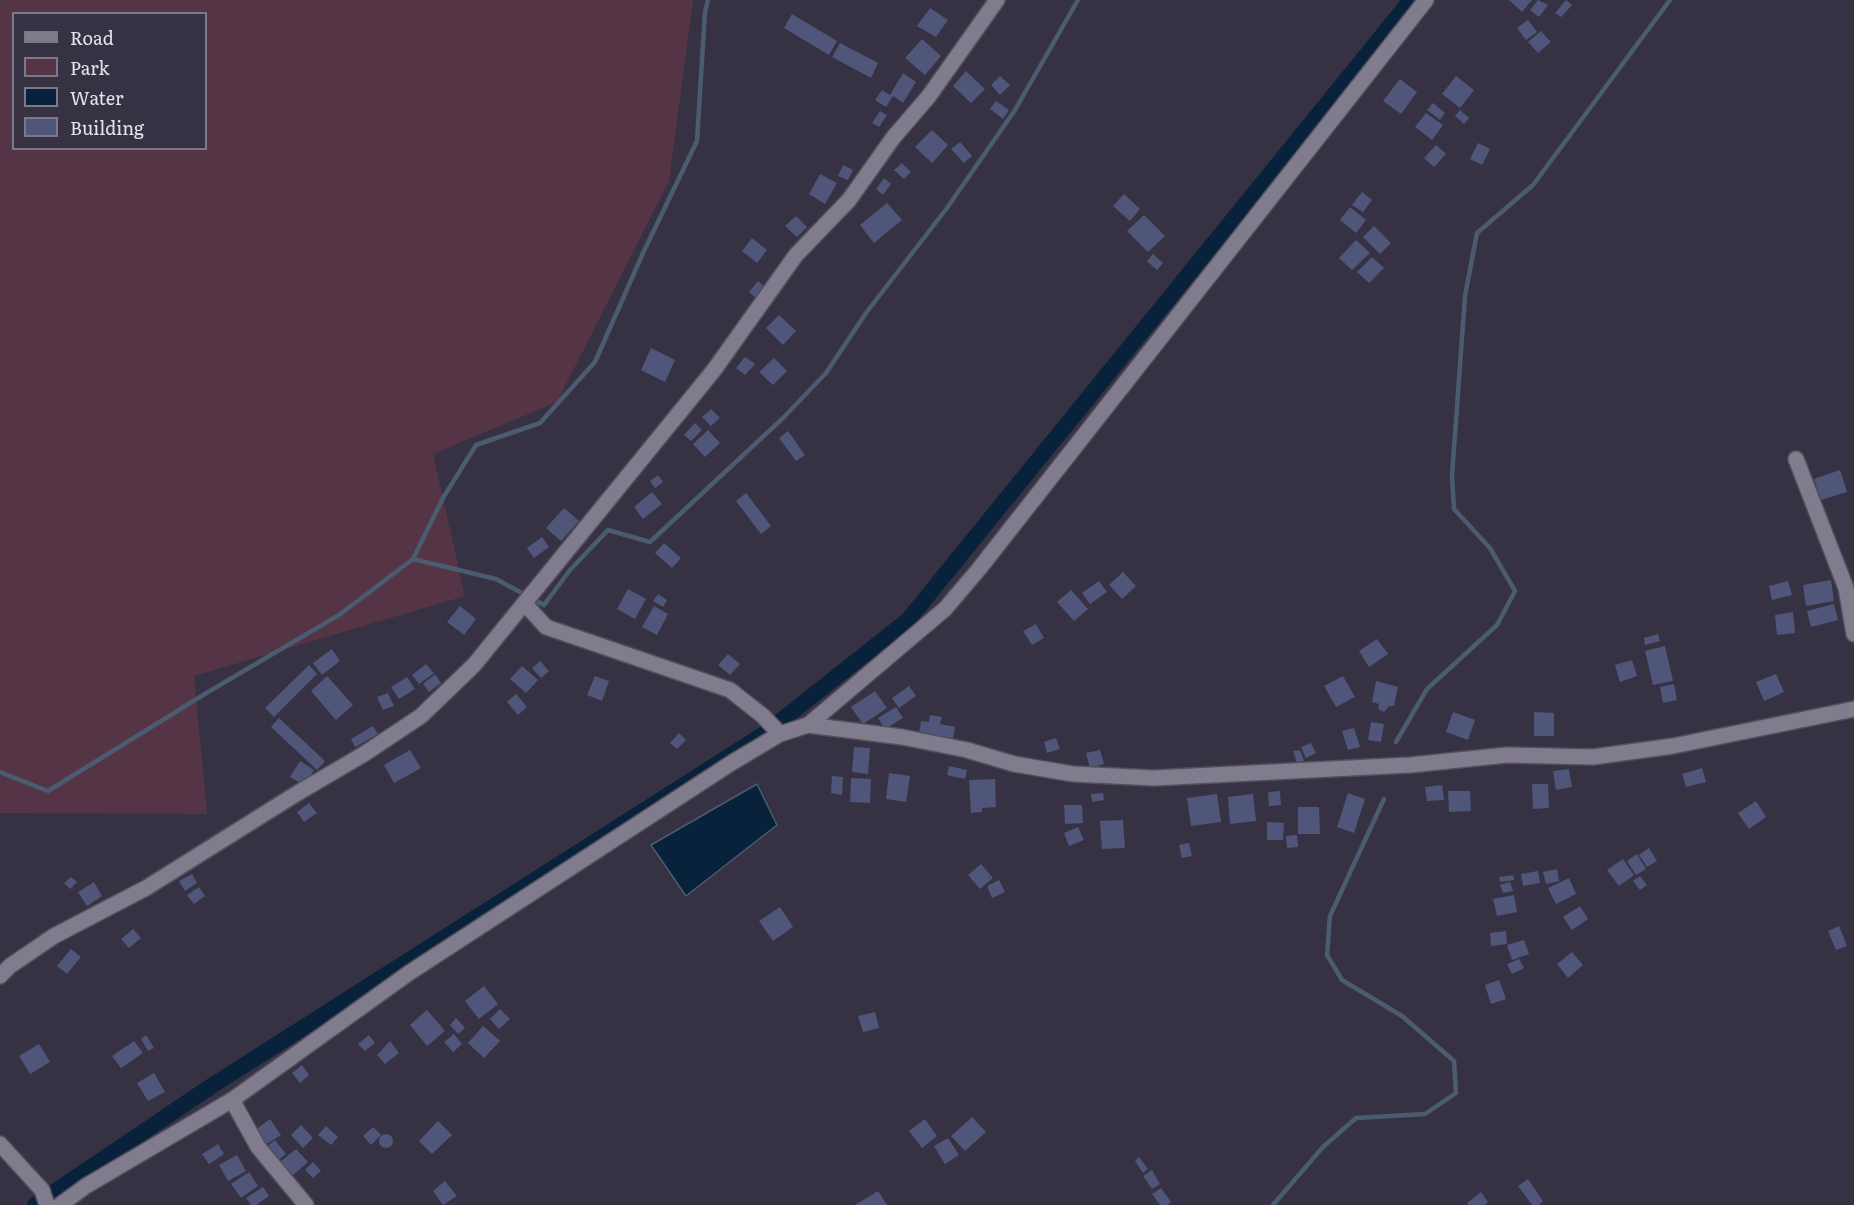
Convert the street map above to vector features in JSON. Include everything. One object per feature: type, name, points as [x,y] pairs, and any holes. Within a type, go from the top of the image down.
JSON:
[{"type":"street","points":[[0,976],[10,966],[54,936],[146,888],[364,754],[421,716],[474,665],[526,605],[714,370],[796,255],[849,200],[893,138],[929,96],[997,0]]},
{"type":"street","points":[[60,1205],[86,1186],[232,1100],[409,973],[780,734],[808,725],[945,609],[979,569],[1426,0]]},
{"type":"street","points":[[1796,459],[1846,588],[1854,634]]},
{"type":"street","points":[[526,605],[546,627],[730,690],[763,716],[780,734]]},
{"type":"street","points":[[808,725],[902,737],[967,750],[1014,764],[1073,774],[1154,778],[1410,765],[1507,755],[1593,757],[1673,746],[1854,709]]},
{"type":"street","points":[[232,1100],[258,1147],[306,1205]]},
{"type":"street","points":[[0,1144],[44,1198]]},
{"type":"green space","points":[[0,0],[693,0],[669,181],[557,402],[433,454],[465,596],[194,676],[207,814],[0,813]]},
{"type":"water","points":[[757,784],[777,825],[686,896],[651,845]]},
{"type":"building","points":[[1509,0],[1532,0],[1522,12]]},
{"type":"building","points":[[1538,0],[1548,5],[1539,17],[1530,10]]},
{"type":"building","points":[[1566,0],[1572,5],[1561,17],[1555,13]]},
{"type":"building","points":[[930,8],[948,20],[936,37],[917,26]]},
{"type":"building","points":[[792,14],[837,41],[829,55],[784,28]]},
{"type":"building","points":[[1528,20],[1537,32],[1526,40],[1517,28]]},
{"type":"building","points":[[1541,31],[1551,42],[1538,53],[1528,42]]},
{"type":"building","points":[[922,39],[941,56],[925,75],[905,58]]},
{"type":"building","points":[[840,43],[878,63],[871,78],[832,57]]},
{"type":"building","points":[[966,71],[985,89],[971,103],[953,86]]},
{"type":"building","points":[[903,73],[916,82],[903,103],[893,96],[886,107],[875,100],[882,90],[890,95]]},
{"type":"building","points":[[1000,76],[1010,85],[1000,95],[991,85]]},
{"type":"building","points":[[1456,76],[1474,90],[1460,108],[1442,94]]},
{"type":"building","points":[[1400,79],[1417,92],[1401,114],[1383,101]]},
{"type":"building","points":[[996,101],[1009,110],[1003,119],[990,109]]},
{"type":"building","points":[[1433,103],[1445,113],[1440,120],[1427,110]]},
{"type":"building","points":[[1460,110],[1469,118],[1464,124],[1455,116]]},
{"type":"building","points":[[880,111],[887,115],[879,127],[872,123]]},
{"type":"building","points":[[1426,113],[1443,125],[1432,140],[1415,127]]},
{"type":"building","points":[[932,130],[948,145],[932,163],[915,147]]},
{"type":"building","points":[[960,142],[972,156],[964,163],[951,149]]},
{"type":"building","points":[[1478,143],[1490,149],[1482,165],[1470,159]]},
{"type":"building","points":[[1436,145],[1446,154],[1434,167],[1424,158]]},
{"type":"building","points":[[902,163],[911,172],[904,179],[894,170]]},
{"type":"building","points":[[843,165],[853,170],[848,180],[838,176]]},
{"type":"building","points":[[820,174],[837,183],[825,204],[809,194]]},
{"type":"building","points":[[884,178],[891,184],[883,195],[876,189]]},
{"type":"building","points":[[1362,192],[1372,200],[1363,212],[1352,205]]},
{"type":"building","points":[[1124,194],[1140,209],[1130,221],[1113,206]]},
{"type":"building","points":[[887,203],[902,220],[874,243],[860,225]]},
{"type":"building","points":[[1350,207],[1366,220],[1356,233],[1340,220]]},
{"type":"building","points":[[1144,215],[1165,236],[1148,252],[1127,231]]},
{"type":"building","points":[[796,216],[807,227],[797,237],[785,226]]},
{"type":"building","points":[[1374,226],[1391,243],[1380,254],[1363,237]]},
{"type":"building","points":[[752,238],[767,250],[757,263],[742,251]]},
{"type":"building","points":[[1356,240],[1370,253],[1352,270],[1339,258]]},
{"type":"building","points":[[1153,254],[1163,263],[1157,270],[1147,261]]},
{"type":"building","points":[[1372,257],[1384,268],[1369,283],[1357,272]]},
{"type":"building","points":[[758,281],[766,288],[757,299],[749,292]]},
{"type":"building","points":[[779,315],[796,331],[783,345],[766,328]]},
{"type":"building","points":[[651,348],[675,360],[665,382],[641,370]]},
{"type":"building","points":[[745,357],[755,364],[745,375],[736,368]]},
{"type":"building","points":[[774,358],[787,371],[773,385],[759,372]]},
{"type":"building","points":[[711,409],[720,418],[711,426],[702,417]]},
{"type":"building","points":[[695,423],[702,430],[691,441],[684,435]]},
{"type":"building","points":[[708,430],[720,443],[705,457],[693,444]]},
{"type":"building","points":[[788,431],[805,455],[796,461],[779,438]]},
{"type":"building","points":[[1840,470],[1847,492],[1821,500],[1814,479]]},
{"type":"building","points":[[658,475],[663,482],[655,488],[650,481]]},
{"type":"building","points":[[652,492],[662,504],[643,519],[634,507]]},
{"type":"building","points":[[746,493],[771,526],[761,534],[736,501]]},
{"type":"building","points":[[564,508],[579,521],[561,541],[546,528]]},
{"type":"building","points":[[542,537],[549,547],[534,558],[527,548]]},
{"type":"building","points":[[664,543],[681,558],[672,568],[655,553]]},
{"type":"building","points":[[1123,572],[1136,586],[1122,599],[1109,585]]},
{"type":"building","points":[[1831,580],[1834,601],[1806,606],[1803,585]]},
{"type":"building","points":[[1099,581],[1107,592],[1090,604],[1082,593]]},
{"type":"building","points":[[1788,581],[1792,595],[1772,600],[1769,586]]},
{"type":"building","points":[[628,589],[646,599],[635,619],[617,609]]},
{"type":"building","points":[[1071,590],[1088,609],[1074,621],[1057,602]]},
{"type":"building","points":[[658,594],[667,600],[663,607],[653,601]]},
{"type":"building","points":[[1834,604],[1838,620],[1811,627],[1807,611]]},
{"type":"building","points":[[460,606],[476,619],[464,635],[447,622]]},
{"type":"building","points":[[654,606],[668,614],[657,635],[642,627]]},
{"type":"building","points":[[1793,612],[1795,633],[1777,635],[1775,615]]},
{"type":"building","points":[[1036,624],[1044,638],[1032,645],[1023,631]]},
{"type":"building","points":[[1658,634],[1660,641],[1645,645],[1644,638]]},
{"type":"building","points":[[1377,639],[1388,654],[1369,667],[1359,651]]},
{"type":"building","points":[[1665,646],[1673,681],[1653,685],[1645,651]]},
{"type":"building","points":[[332,649],[340,661],[322,675],[313,663]]},
{"type":"building","points":[[728,654],[740,664],[730,675],[718,665]]},
{"type":"building","points":[[1632,660],[1637,676],[1620,682],[1615,665]]},
{"type":"building","points":[[540,661],[549,671],[541,678],[532,668]]},
{"type":"building","points":[[426,664],[434,673],[419,684],[412,675]]},
{"type":"building","points":[[309,665],[317,674],[274,717],[265,708]]},
{"type":"building","points":[[522,666],[538,680],[526,693],[510,679]]},
{"type":"building","points":[[435,674],[441,683],[429,692],[423,684]]},
{"type":"building","points":[[1776,674],[1784,692],[1764,701],[1756,682]]},
{"type":"building","points":[[327,676],[353,705],[336,720],[311,691]]},
{"type":"building","points":[[595,676],[609,681],[602,701],[587,695]]},
{"type":"building","points":[[1343,676],[1355,697],[1336,707],[1324,686]]},
{"type":"building","points":[[407,677],[415,689],[399,699],[391,687]]},
{"type":"building","points":[[1376,681],[1398,687],[1394,706],[1389,706],[1384,712],[1378,709],[1379,704],[1372,702]]},
{"type":"building","points":[[1674,684],[1677,700],[1663,703],[1660,687]]},
{"type":"building","points":[[909,686],[916,696],[899,708],[892,698]]},
{"type":"building","points":[[875,691],[887,708],[863,724],[851,707]]},
{"type":"building","points":[[388,693],[394,706],[383,710],[377,697]]},
{"type":"building","points":[[516,694],[527,707],[518,715],[507,702]]},
{"type":"building","points":[[896,707],[903,718],[885,729],[878,718]]},
{"type":"building","points":[[1453,712],[1475,720],[1468,740],[1446,732]]},
{"type":"building","points":[[1534,712],[1554,713],[1554,736],[1534,736]]},
{"type":"building","points":[[930,715],[942,717],[940,724],[955,727],[953,740],[919,734],[921,721],[929,722]]},
{"type":"building","points":[[279,718],[325,761],[317,770],[271,727]]},
{"type":"building","points":[[1371,722],[1384,724],[1381,742],[1368,740]]},
{"type":"building","points":[[373,726],[378,734],[355,747],[351,739]]},
{"type":"building","points":[[1354,728],[1360,747],[1348,750],[1342,731]]},
{"type":"building","points":[[679,733],[686,740],[677,749],[670,743]]},
{"type":"building","points":[[1056,738],[1060,749],[1047,753],[1044,742]]},
{"type":"building","points":[[1311,743],[1316,753],[1306,758],[1301,747]]},
{"type":"building","points":[[854,747],[870,748],[868,774],[852,772]]},
{"type":"building","points":[[410,750],[421,768],[394,783],[384,765]]},
{"type":"building","points":[[1100,750],[1104,764],[1090,768],[1086,753]]},
{"type":"building","points":[[1300,750],[1304,761],[1297,763],[1293,751]]},
{"type":"building","points":[[300,761],[314,770],[305,786],[290,777]]},
{"type":"building","points":[[949,766],[967,770],[965,779],[947,775]]},
{"type":"building","points":[[1702,768],[1706,782],[1686,787],[1682,774]]},
{"type":"building","points":[[1569,769],[1572,787],[1556,790],[1553,771]]},
{"type":"building","points":[[889,773],[910,776],[906,802],[886,799]]},
{"type":"building","points":[[832,776],[843,777],[842,795],[831,793]]},
{"type":"building","points":[[851,778],[871,779],[870,803],[850,802]]},
{"type":"building","points":[[995,779],[996,807],[982,808],[982,812],[971,813],[969,780]]},
{"type":"building","points":[[1532,784],[1548,784],[1549,808],[1533,809]]},
{"type":"building","points":[[1442,785],[1444,800],[1427,801],[1425,787]]},
{"type":"building","points":[[1280,791],[1281,805],[1269,806],[1268,792]]},
{"type":"building","points":[[1448,791],[1470,791],[1471,811],[1449,812]]},
{"type":"building","points":[[1103,793],[1104,800],[1092,802],[1091,794]]},
{"type":"building","points":[[1348,793],[1365,799],[1354,833],[1337,827]]},
{"type":"building","points":[[1217,794],[1221,822],[1191,826],[1187,798]]},
{"type":"building","points":[[1253,794],[1256,821],[1230,824],[1228,797]]},
{"type":"building","points":[[1756,801],[1766,817],[1749,829],[1738,813]]},
{"type":"building","points":[[309,803],[317,813],[304,822],[297,812]]},
{"type":"building","points":[[1064,805],[1082,805],[1083,823],[1065,824]]},
{"type":"building","points":[[1298,807],[1319,807],[1320,834],[1298,834]]},
{"type":"building","points":[[1123,820],[1125,848],[1102,849],[1100,821]]},
{"type":"building","points":[[1267,822],[1284,823],[1283,840],[1267,840]]},
{"type":"building","points":[[1078,827],[1084,840],[1069,846],[1064,833]]},
{"type":"building","points":[[1297,835],[1298,847],[1287,848],[1286,836]]},
{"type":"building","points":[[1189,843],[1192,856],[1182,858],[1179,845]]},
{"type":"building","points":[[1649,848],[1657,861],[1647,867],[1639,855]]},
{"type":"building","points":[[1637,854],[1646,869],[1636,875],[1627,861]]},
{"type":"building","points":[[1623,859],[1634,875],[1619,886],[1607,870]]},
{"type":"building","points":[[981,864],[993,878],[980,889],[968,875]]},
{"type":"building","points":[[1557,869],[1559,881],[1546,884],[1543,872]]},
{"type":"building","points":[[1538,871],[1540,883],[1523,886],[1521,874]]},
{"type":"building","points":[[192,874],[197,883],[185,891],[179,881]]},
{"type":"building","points":[[1513,875],[1514,880],[1500,882],[1499,877]]},
{"type":"building","points":[[1640,876],[1647,885],[1640,890],[1633,881]]},
{"type":"building","points":[[71,877],[77,882],[70,889],[64,883]]},
{"type":"building","points":[[1569,878],[1576,894],[1556,904],[1548,888]]},
{"type":"building","points":[[999,880],[1005,892],[992,898],[987,886]]},
{"type":"building","points":[[94,882],[102,896],[87,906],[78,892]]},
{"type":"building","points":[[1510,882],[1513,891],[1503,893],[1500,885]]},
{"type":"building","points":[[199,887],[205,896],[194,904],[187,895]]},
{"type":"building","points":[[1514,895],[1517,912],[1497,916],[1493,899]]},
{"type":"building","points":[[1580,906],[1588,919],[1572,930],[1563,917]]},
{"type":"building","points":[[780,907],[793,927],[773,941],[759,921]]},
{"type":"building","points":[[1839,926],[1847,946],[1836,950],[1828,931]]},
{"type":"building","points":[[133,929],[141,938],[129,948],[121,939]]},
{"type":"building","points":[[1506,931],[1507,944],[1491,946],[1490,933]]},
{"type":"building","points":[[1524,940],[1529,954],[1512,960],[1507,945]]},
{"type":"building","points":[[71,949],[81,957],[67,974],[57,966]]},
{"type":"building","points":[[1572,952],[1583,965],[1568,978],[1557,964]]},
{"type":"building","points":[[1519,959],[1524,968],[1512,974],[1507,964]]},
{"type":"building","points":[[1499,980],[1506,999],[1491,1004],[1485,985]]},
{"type":"building","points":[[484,986],[498,1004],[479,1019],[465,1001]]},
{"type":"building","points":[[500,1009],[510,1019],[499,1029],[490,1019]]},
{"type":"building","points":[[427,1010],[445,1031],[427,1046],[410,1025]]},
{"type":"building","points":[[875,1012],[879,1028],[863,1032],[858,1016]]},
{"type":"building","points":[[456,1018],[465,1028],[458,1034],[450,1025]]},
{"type":"building","points":[[483,1026],[500,1041],[484,1058],[468,1043]]},
{"type":"building","points":[[454,1034],[462,1044],[453,1052],[444,1042]]},
{"type":"building","points":[[146,1035],[154,1048],[148,1051],[141,1039]]},
{"type":"building","points":[[369,1035],[375,1043],[365,1051],[358,1044]]},
{"type":"building","points":[[134,1041],[143,1053],[121,1068],[112,1056]]},
{"type":"building","points":[[390,1041],[399,1053],[385,1064],[377,1055]]},
{"type":"building","points":[[39,1044],[50,1062],[30,1074],[19,1056]]},
{"type":"building","points":[[302,1065],[309,1075],[300,1083],[292,1073]]},
{"type":"building","points":[[154,1073],[165,1092],[148,1101],[137,1083]]},
{"type":"building","points":[[972,1117],[986,1132],[965,1151],[951,1136]]},
{"type":"building","points":[[270,1119],[281,1135],[265,1145],[255,1130]]},
{"type":"building","points":[[925,1119],[937,1136],[922,1148],[909,1131]]},
{"type":"building","points":[[438,1121],[452,1135],[432,1154],[419,1141]]},
{"type":"building","points":[[301,1125],[313,1138],[303,1148],[291,1135]]},
{"type":"building","points":[[326,1126],[338,1137],[331,1145],[318,1135]]},
{"type":"building","points":[[373,1127],[381,1135],[371,1145],[363,1136]]},
{"type":"building","points":[[383,1134],[389,1134],[393,1141],[389,1148],[383,1148],[379,1144],[379,1138]]},
{"type":"building","points":[[948,1138],[959,1155],[945,1164],[934,1146]]},
{"type":"building","points":[[275,1140],[286,1154],[276,1162],[265,1148]]},
{"type":"building","points":[[218,1144],[224,1154],[209,1164],[202,1154]]},
{"type":"building","points":[[296,1149],[308,1162],[292,1176],[280,1162]]},
{"type":"building","points":[[237,1155],[246,1171],[228,1181],[219,1165]]},
{"type":"building","points":[[1139,1157],[1148,1169],[1143,1173],[1135,1161]]},
{"type":"building","points":[[313,1162],[321,1171],[313,1178],[305,1170]]},
{"type":"building","points":[[1152,1170],[1160,1184],[1152,1189],[1143,1176]]},
{"type":"building","points":[[249,1172],[258,1186],[241,1198],[231,1184]]},
{"type":"building","points":[[1528,1179],[1543,1201],[1539,1205],[1532,1205],[1518,1186]]},
{"type":"building","points":[[445,1181],[457,1196],[443,1205],[433,1191]]},
{"type":"building","points":[[263,1187],[269,1196],[256,1205],[251,1205],[246,1198]]},
{"type":"building","points":[[1161,1188],[1171,1202],[1167,1205],[1160,1205],[1152,1194]]},
{"type":"building","points":[[878,1191],[887,1205],[855,1205]]},
{"type":"building","points":[[1481,1192],[1488,1202],[1485,1205],[1467,1203]]},
{"type":"waterway","points":[[0,772],[48,791],[208,692],[339,615],[413,559],[443,498],[476,445],[540,423],[595,362],[643,253],[697,141],[705,12],[708,0]]},
{"type":"waterway","points":[[413,559],[496,579],[544,605],[570,570],[608,530],[650,542],[783,418],[826,373],[866,313],[947,208],[1015,110],[1078,0]]},
{"type":"waterway","points":[[35,1205],[210,1087],[764,734],[908,620],[1411,0]]},
{"type":"waterway","points":[[1396,742],[1427,689],[1497,625],[1515,591],[1490,548],[1454,509],[1452,476],[1465,296],[1477,233],[1533,185],[1670,0]]},
{"type":"waterway","points":[[1273,1205],[1323,1147],[1356,1118],[1425,1114],[1456,1093],[1454,1061],[1402,1016],[1342,980],[1327,955],[1330,916],[1384,799]]}]
